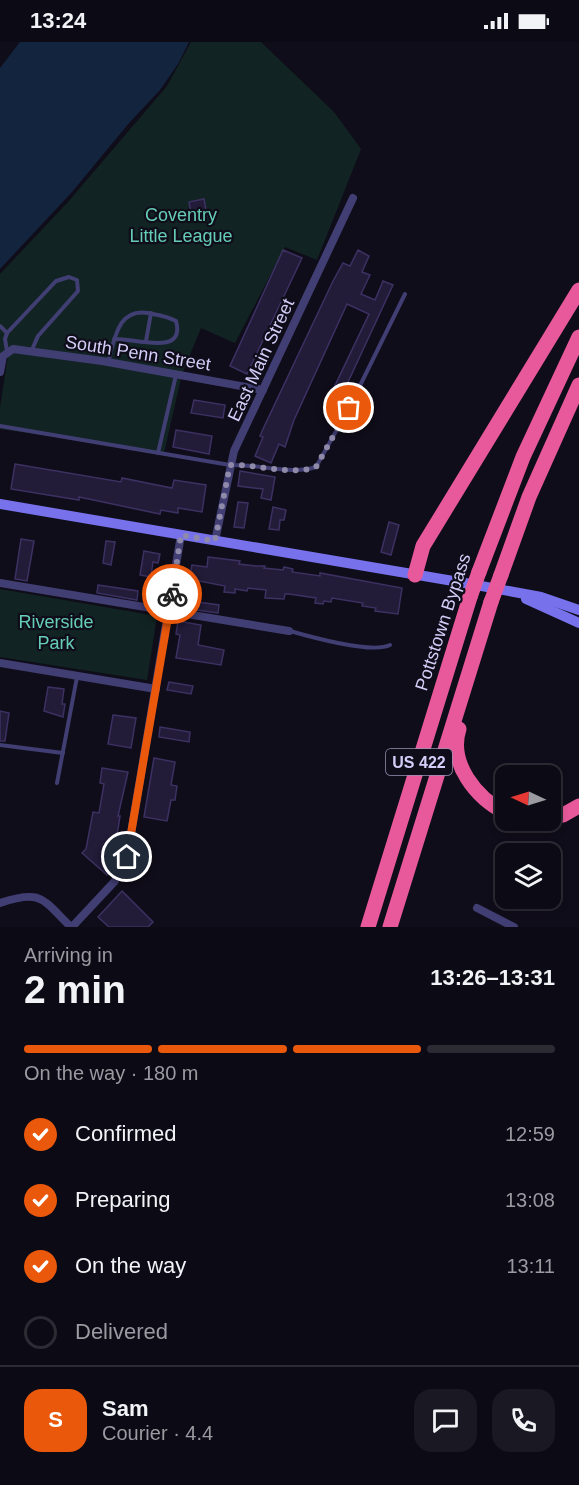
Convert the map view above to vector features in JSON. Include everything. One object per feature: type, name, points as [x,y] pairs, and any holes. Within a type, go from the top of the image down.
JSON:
[{"type":"highway","points":[[416,575],[423,546],[579,290]]},
{"type":"highway","name":"Pottstown Bypass","points":[[368,927],[470,597],[523,457],[579,337]]},
{"type":"highway","name":"US 422","points":[[390,927],[491,602],[529,497],[579,385]]},
{"type":"highway","points":[[461,696],[465,708],[456,742],[461,765],[478,793],[495,805]]},
{"type":"highway","points":[[561,815],[579,806]]},
{"type":"main road","points":[[0,504],[509,591],[579,608]]},
{"type":"main road","points":[[509,591],[579,623]]},
{"type":"street","name":"East Main Street","points":[[215,541],[234,451],[353,198]]},
{"type":"street","name":"South Penn Street","points":[[7,351],[12,349],[31,351],[108,362],[263,390]]},
{"type":"street","points":[[0,372],[3,356],[7,351]]},
{"type":"street","points":[[0,903],[21,896],[33,895],[41,899],[72,927],[108,890],[124,863],[181,535]]},
{"type":"street","points":[[0,583],[289,631]]},
{"type":"street","points":[[0,663],[156,689]]},
{"type":"street","points":[[477,908],[514,927]]},
{"type":"lane","points":[[7,351],[5,339],[7,333],[56,281],[62,277],[77,280],[78,291],[38,336],[31,351]]},
{"type":"lane","points":[[0,426],[230,465],[255,465],[306,471],[316,467],[349,408],[405,294]]},
{"type":"lane","points":[[108,362],[114,339],[121,323],[130,313],[136,311],[176,321],[177,337],[171,342],[163,344],[114,339]]},
{"type":"lane","points":[[146,341],[151,314]]},
{"type":"lane","points":[[0,326],[7,333]]},
{"type":"lane","points":[[158,453],[176,375]]},
{"type":"lane","points":[[289,631],[350,645],[384,648],[390,645]]},
{"type":"lane","points":[[57,783],[77,676]]},
{"type":"lane","points":[[0,745],[63,753]]},
{"type":"green space","name":"Coventry Little League","points":[[191,42],[261,42],[334,112],[361,149],[317,260],[285,247],[235,343],[201,328],[182,374],[164,453],[0,429],[0,408],[8,355],[0,354],[0,274],[68,202],[167,86]]},
{"type":"green space","name":"Riverside Park","points":[[0,589],[157,616],[147,680],[0,657]]},
{"type":"water","points":[[20,42],[189,42],[178,64],[160,90],[129,123],[72,192],[0,269],[0,68]]},
{"type":"building","points":[[204,199],[207,216],[192,219],[189,202]]},
{"type":"building","points":[[283,250],[302,258],[247,374],[230,366]]},
{"type":"building","points":[[358,250],[369,256],[362,272],[370,275],[361,294],[375,300],[383,281],[393,285],[336,408],[329,404],[333,395],[331,394],[369,314],[347,304],[294,420],[285,447],[279,444],[271,463],[255,456],[263,437],[260,436],[263,429],[333,281],[343,263],[350,266]]},
{"type":"building","points":[[194,400],[225,405],[223,418],[191,413]]},
{"type":"building","points":[[176,430],[212,436],[209,454],[173,447]]},
{"type":"building","points":[[15,464],[121,482],[122,478],[172,488],[174,480],[206,485],[202,512],[178,508],[178,513],[161,510],[160,514],[79,497],[79,500],[11,489]]},
{"type":"building","points":[[240,471],[275,477],[271,500],[261,498],[263,489],[238,486]]},
{"type":"building","points":[[238,502],[248,503],[244,528],[234,527]]},
{"type":"building","points":[[273,507],[286,510],[284,520],[280,520],[279,530],[269,529]]},
{"type":"building","points":[[389,522],[399,525],[391,555],[381,552]]},
{"type":"building","points":[[21,539],[34,541],[27,581],[15,579]]},
{"type":"building","points":[[106,541],[115,542],[111,565],[103,563]]},
{"type":"building","points":[[144,551],[160,554],[158,563],[153,562],[151,577],[140,575]]},
{"type":"building","points":[[208,557],[240,561],[239,564],[265,566],[264,568],[283,570],[284,567],[293,569],[292,572],[320,576],[320,573],[402,588],[398,614],[375,611],[376,608],[362,606],[363,603],[332,598],[331,602],[324,601],[323,604],[315,603],[316,598],[289,594],[285,594],[284,599],[265,598],[266,590],[248,588],[247,591],[235,589],[235,593],[224,592],[225,586],[189,579],[192,565],[207,567]]},
{"type":"building","points":[[98,585],[138,591],[137,600],[97,593]]},
{"type":"building","points":[[198,602],[219,605],[218,613],[197,610]]},
{"type":"building","points":[[178,621],[201,625],[198,645],[224,650],[221,665],[176,658],[180,635],[176,634]]},
{"type":"building","points":[[169,682],[193,686],[191,694],[167,690]]},
{"type":"building","points":[[48,687],[64,689],[63,717],[44,711]]},
{"type":"building","points":[[0,711],[9,713],[5,741],[0,741]]},
{"type":"building","points":[[113,715],[136,718],[131,748],[108,744]]},
{"type":"building","points":[[160,727],[190,732],[189,742],[159,737]]},
{"type":"building","points":[[154,758],[175,762],[171,785],[177,786],[175,800],[171,800],[167,821],[144,817]]},
{"type":"building","points":[[102,768],[128,772],[118,816],[120,816],[117,836],[120,836],[115,867],[107,875],[82,853],[86,849],[93,812],[99,813],[104,784],[100,783]]},
{"type":"building","points":[[122,891],[153,922],[148,927],[109,927],[98,917]]},
{"type":"way so far","points":[[172,594],[181,535],[215,541],[230,465],[248,464],[292,471],[306,471],[316,467],[349,408]]},
{"type":"route","points":[[127,857],[172,594]]}]
